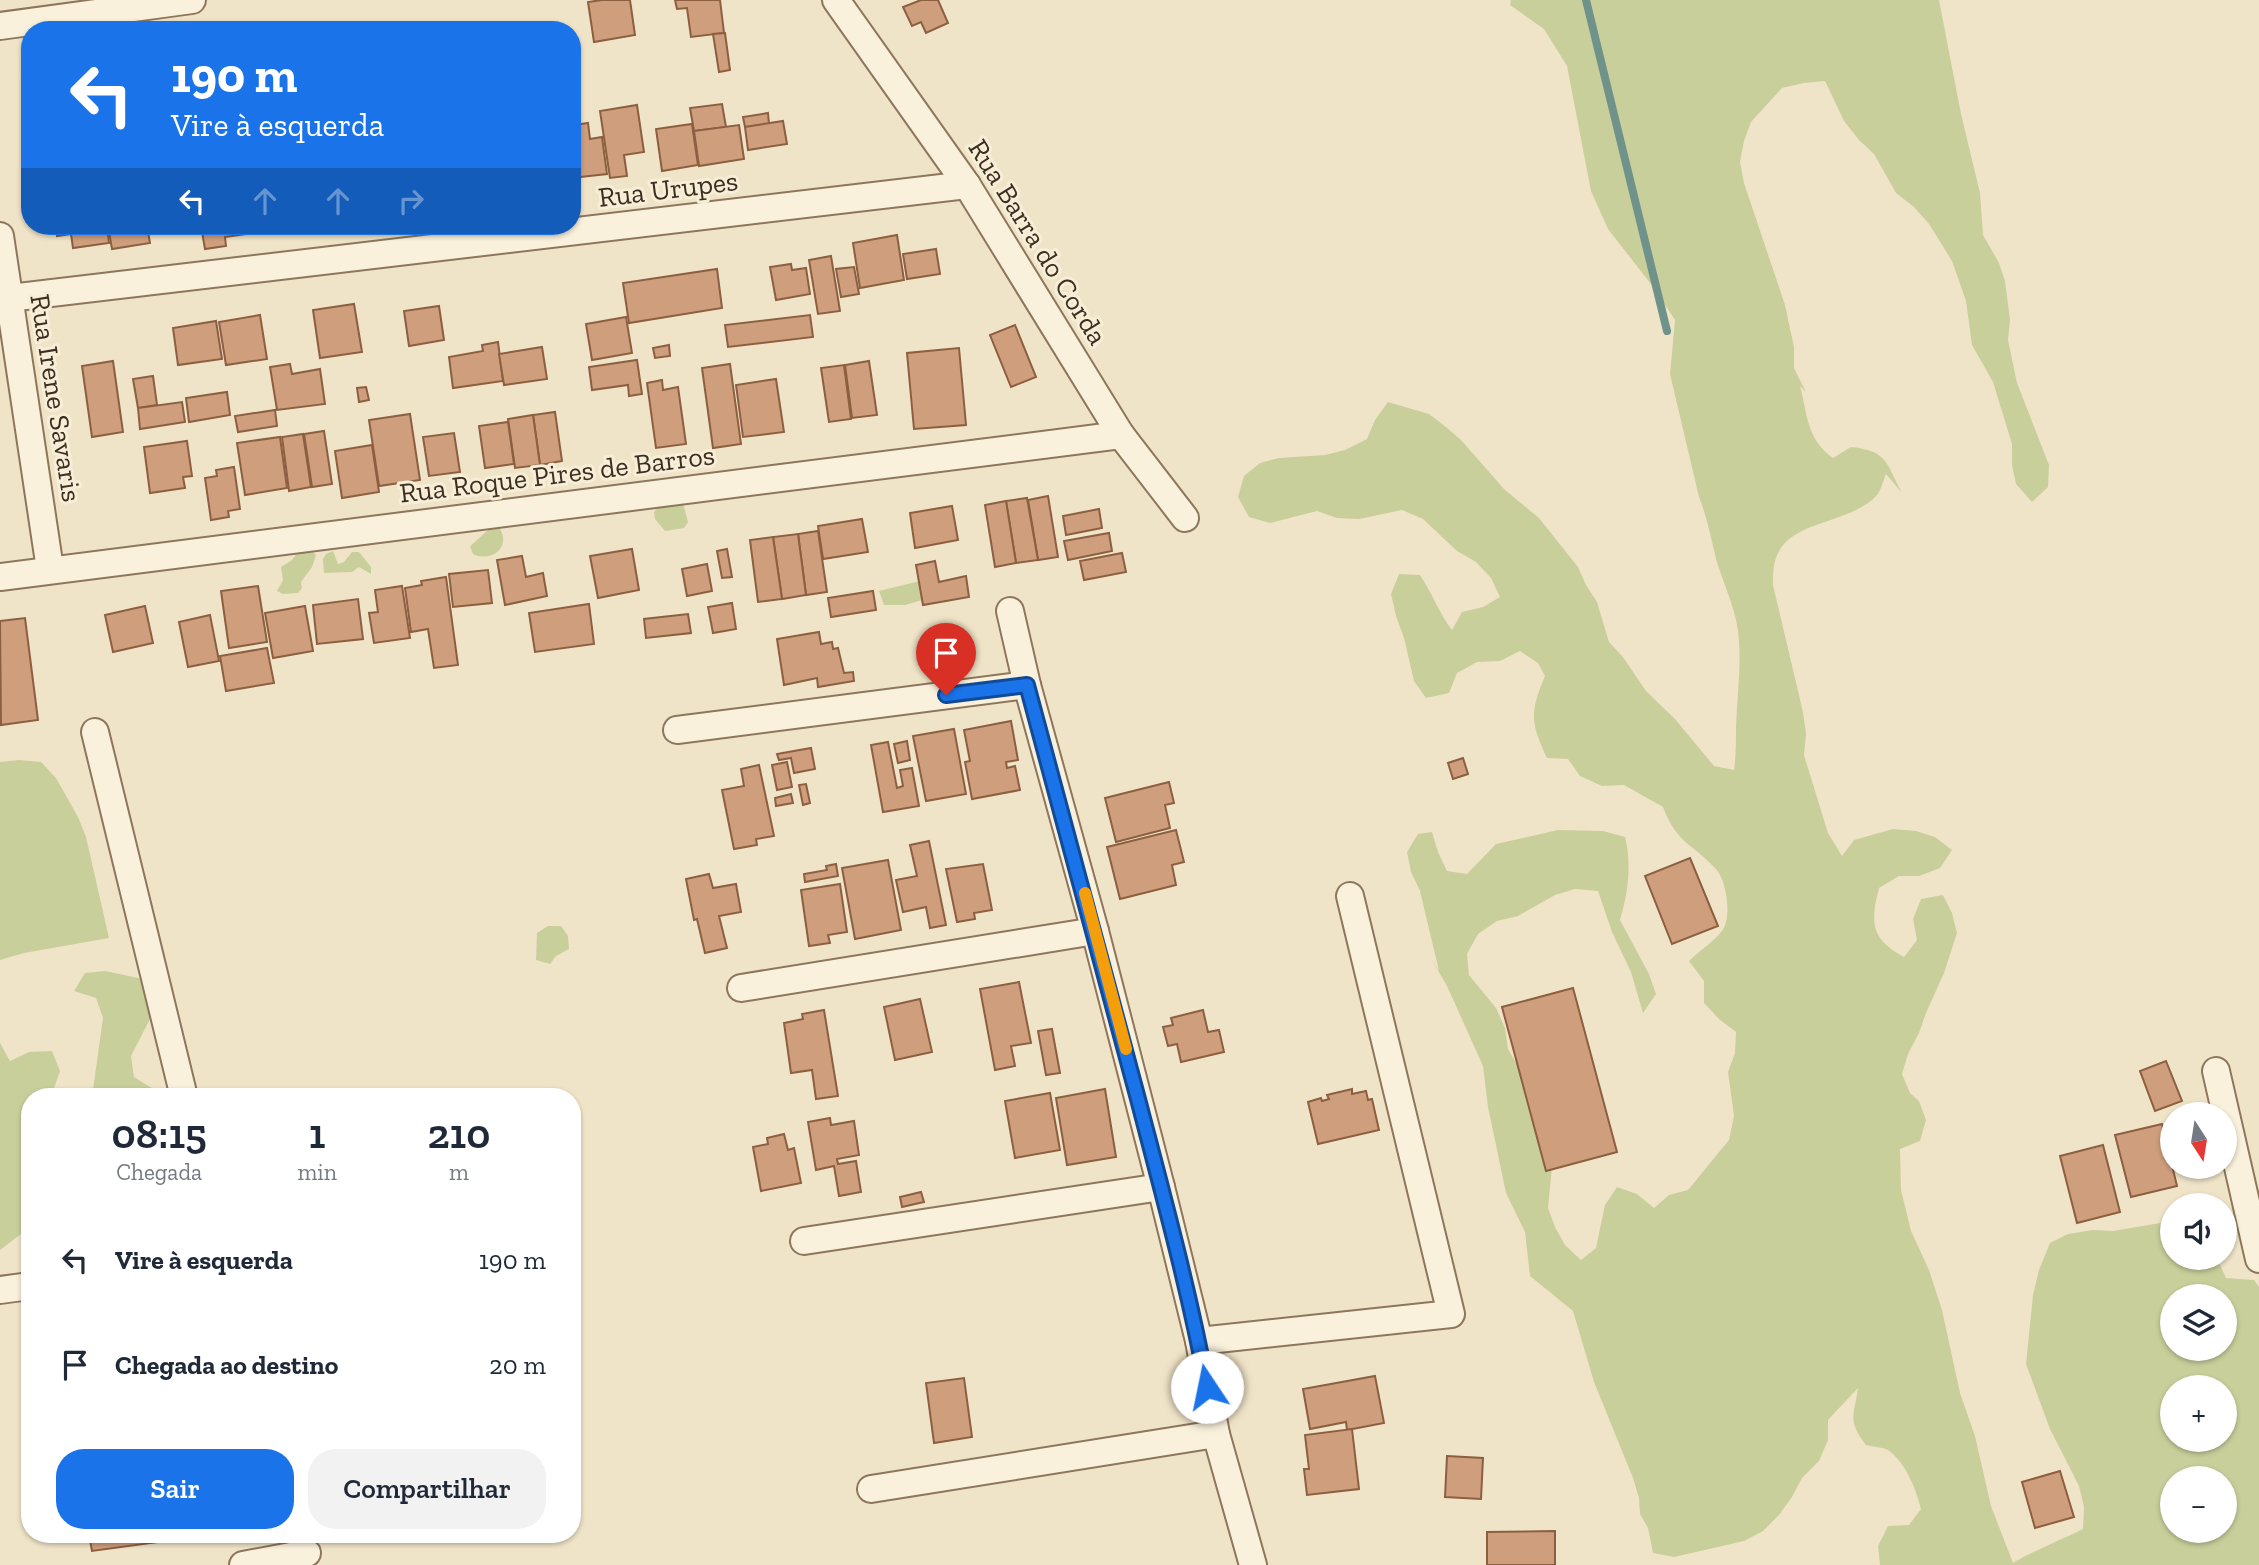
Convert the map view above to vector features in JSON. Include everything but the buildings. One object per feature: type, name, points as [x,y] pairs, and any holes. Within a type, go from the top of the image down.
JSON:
[{"type":"street","points":[[37,21],[192,0]]},
{"type":"street","name":"Rua Barra do Corda","points":[[836,0],[967,185],[1121,436],[1185,518]]},
{"type":"street","points":[[0,26],[21,23]]},
{"type":"street","name":"Rua Urupes","points":[[581,230],[967,185]]},
{"type":"street","name":"Rua Urupes","points":[[4,298],[541,235]]},
{"type":"street","name":"Rua Irene Savaris","points":[[0,236],[4,298],[50,569]]},
{"type":"street","name":"Rua Roque Pires de Barros","points":[[0,576],[1121,436]]},
{"type":"street","points":[[1010,611],[1027,685],[1161,1187],[1199,1341],[1216,1434],[1252,1565]]},
{"type":"street","points":[[677,730],[1027,685]]},
{"type":"street","points":[[95,732],[182,1088]]},
{"type":"street","points":[[1199,1341],[1451,1314],[1350,896]]},
{"type":"street","points":[[741,988],[1095,932]]},
{"type":"street","points":[[2216,1071],[2259,1259]]},
{"type":"street","points":[[804,1241],[1161,1187]]},
{"type":"street","points":[[0,1290],[21,1287]]},
{"type":"street","points":[[871,1489],[1216,1434]]},
{"type":"street","points":[[243,1565],[283,1553],[304,1551]]},
{"type":"green space","points":[[1511,0],[1939,0],[1961,114],[1980,193],[1983,235],[1999,263],[2005,281],[2010,320],[2008,340],[2017,383],[2049,465],[2048,487],[2032,502],[2016,484],[2012,444],[1993,382],[1972,345],[1966,301],[1952,261],[1929,224],[1914,207],[1896,193],[1874,154],[1844,121],[1825,81],[1782,88],[1751,122],[1740,162],[1744,183],[1785,305],[1794,347],[1794,368],[1806,392],[1800,386],[1809,426],[1818,443],[1833,458],[1851,447],[1880,456],[1889,467],[1902,493],[1886,474],[1878,493],[1867,504],[1800,532],[1789,539],[1776,557],[1773,585],[1803,712],[1806,734],[1804,755],[1828,833],[1842,856],[1854,840],[1893,829],[1916,831],[1935,837],[1952,850],[1940,868],[1919,876],[1899,876],[1879,888],[1874,920],[1879,936],[1885,944],[1904,957],[1917,940],[1913,919],[1921,899],[1943,895],[1952,913],[1957,933],[1944,973],[1908,1054],[1902,1074],[1910,1093],[1919,1101],[1926,1120],[1920,1141],[1900,1149],[1901,1190],[1911,1231],[1929,1270],[1942,1310],[1960,1393],[1975,1436],[1991,1506],[2013,1563],[2083,1529],[2084,1507],[2079,1486],[2050,1429],[2026,1364],[2033,1295],[2050,1243],[2068,1234],[2093,1230],[2113,1231],[2160,1223],[2160,1270],[2222,1270],[2226,1278],[2254,1280],[2259,1287],[2259,1565],[1880,1565],[1878,1546],[1888,1526],[1909,1525],[1921,1509],[1913,1485],[1900,1462],[1888,1450],[1866,1445],[1856,1430],[1853,1418],[1858,1388],[1828,1420],[1828,1440],[1819,1461],[1802,1478],[1779,1515],[1763,1531],[1744,1541],[1674,1557],[1653,1553],[1648,1528],[1640,1514],[1633,1478],[1594,1382],[1573,1311],[1530,1276],[1525,1232],[1506,1193],[1488,1107],[1483,1066],[1447,986],[1430,957],[1439,971],[1420,891],[1411,872],[1407,852],[1418,834],[1432,832],[1447,871],[1467,874],[1496,844],[1558,830],[1603,831],[1625,837],[1628,878],[1620,920],[1649,974],[1656,994],[1643,1013],[1631,972],[1612,932],[1598,891],[1575,889],[1555,895],[1518,916],[1497,921],[1478,934],[1467,954],[1469,975],[1496,1008],[1505,1028],[1508,1049],[1519,1068],[1552,1166],[1548,1208],[1555,1227],[1565,1245],[1581,1260],[1596,1248],[1605,1205],[1617,1187],[1637,1194],[1654,1208],[1669,1195],[1688,1190],[1729,1140],[1734,1116],[1728,1072],[1735,1053],[1736,1032],[1704,1003],[1704,981],[1689,961],[1722,931],[1725,925],[1727,900],[1723,882],[1716,869],[1674,829],[1663,807],[1624,785],[1602,786],[1580,776],[1568,759],[1547,758],[1537,735],[1534,717],[1545,676],[1538,663],[1520,651],[1500,661],[1477,662],[1457,673],[1449,693],[1426,698],[1414,681],[1391,594],[1399,574],[1420,575],[1452,630],[1462,612],[1483,607],[1500,597],[1491,578],[1476,562],[1457,551],[1423,519],[1402,510],[1359,519],[1337,518],[1317,511],[1270,523],[1249,517],[1238,497],[1244,476],[1260,463],[1279,458],[1325,455],[1345,450],[1367,439],[1375,420],[1388,402],[1429,414],[1461,440],[1504,489],[1539,518],[1578,567],[1597,602],[1609,642],[1623,657],[1646,691],[1675,719],[1714,766],[1734,770],[1740,663],[1738,631],[1699,497],[1670,374],[1675,320],[1608,229],[1591,191],[1567,66],[1544,29],[1510,5]]},
{"type":"green space","points":[[667,498],[683,503],[688,522],[684,528],[665,531],[655,519],[654,512]]},
{"type":"green space","points":[[492,527],[499,527],[503,541],[501,547],[493,555],[473,554],[470,547]]},
{"type":"green space","points":[[299,550],[311,550],[316,555],[312,567],[301,582],[302,588],[298,593],[283,594],[277,591],[283,580],[281,567],[292,560]]},
{"type":"green space","points":[[333,551],[338,564],[344,562],[352,552],[359,552],[371,567],[371,574],[359,567],[352,572],[324,573],[323,559]]},
{"type":"green space","points":[[920,581],[926,599],[905,605],[884,605],[879,591]]},
{"type":"green space","points":[[0,762],[41,762],[56,778],[78,817],[86,837],[109,938],[24,953],[0,960]]},
{"type":"green space","points":[[548,926],[561,926],[568,936],[569,949],[556,956],[550,964],[536,960],[537,933]]},
{"type":"green space","points":[[105,971],[143,979],[150,1019],[131,1056],[134,1077],[152,1088],[93,1088],[103,1018],[96,998],[74,991],[85,973]]},
{"type":"green space","points":[[0,1043],[10,1061],[29,1052],[52,1051],[60,1071],[54,1088],[21,1088],[21,1234],[0,1250]]},
{"type":"waterway","points":[[1586,0],[1667,331]]},
{"type":"slow traffic","points":[[1085,893],[1126,1049]]},
{"type":"route","points":[[946,695],[1027,685],[1148,1136],[1199,1341],[1207,1387]]}]
